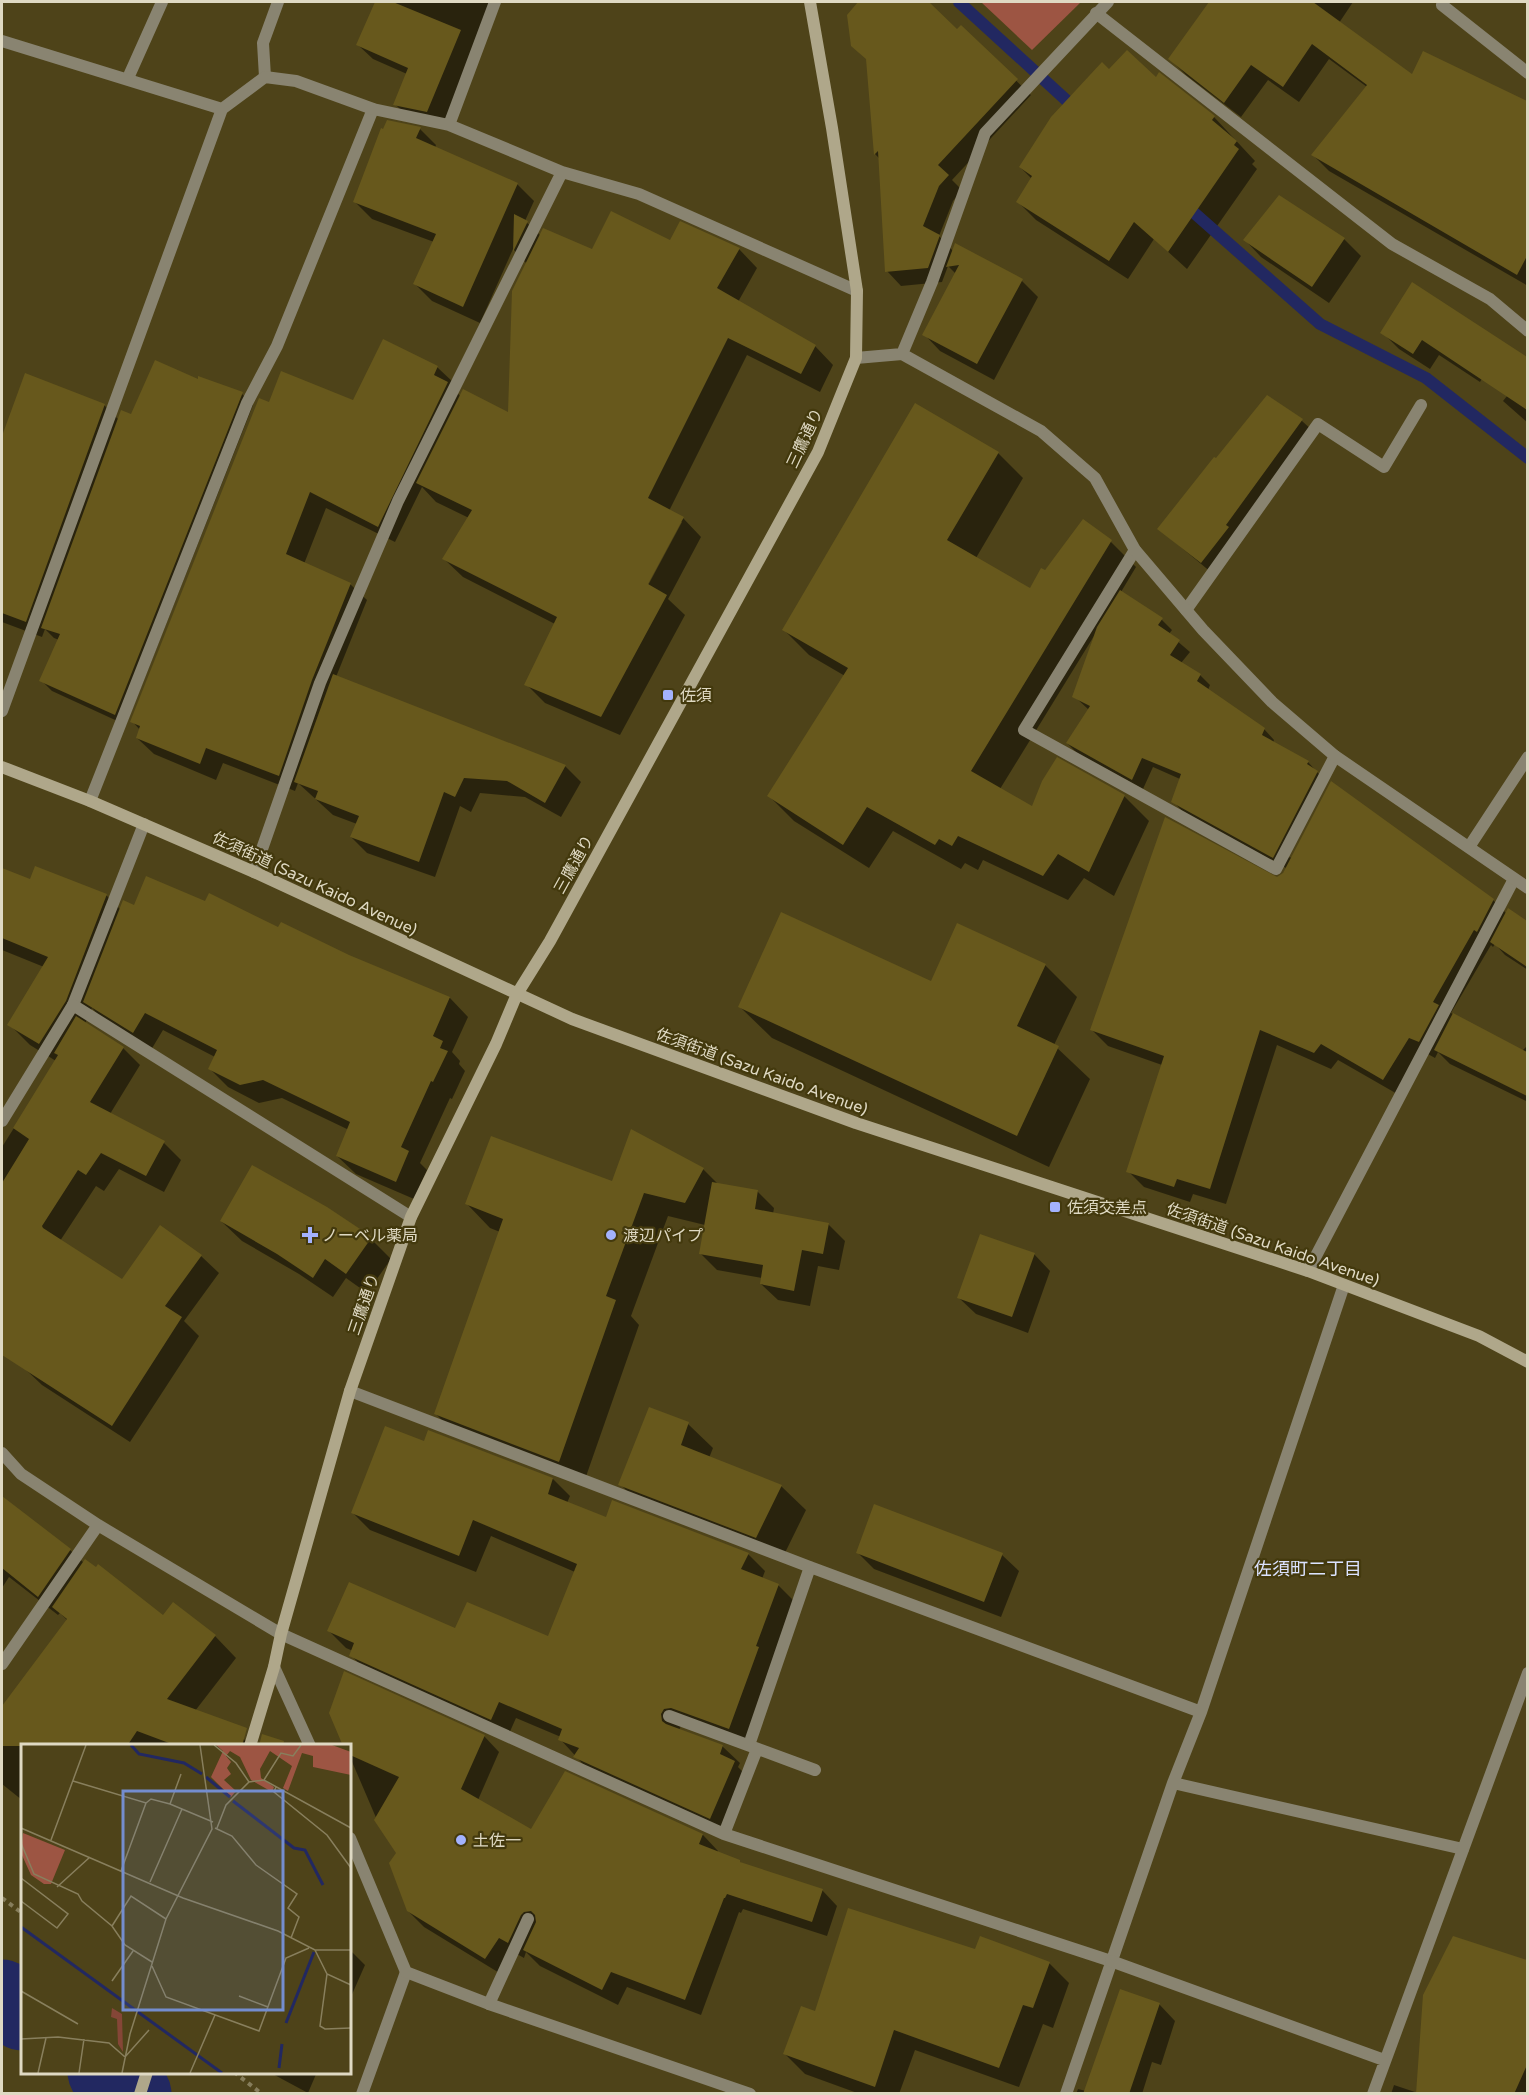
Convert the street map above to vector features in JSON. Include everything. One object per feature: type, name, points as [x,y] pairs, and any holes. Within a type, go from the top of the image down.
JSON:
[{"type":"main road","name":"三鷹通り","points":[[251,1744],[350,1391],[411,1217],[496,1044],[517,994],[550,941],[818,452],[856,358],[857,291],[810,2]]},
{"type":"main road","name":"佐須街道 (Sazu Kaido Avenue)","points":[[2,767],[90,801],[254,872],[572,1019],[856,1123],[1308,1271],[1479,1336],[1527,1362]]},
{"type":"main road","points":[[140,2094],[147,2074]]},
{"type":"street","points":[[128,78],[162,2]]},
{"type":"street","points":[[265,77],[263,43],[278,2]]},
{"type":"street","points":[[449,125],[495,2]]},
{"type":"street","points":[[902,354],[932,282],[985,133],[1108,2]]},
{"type":"street","points":[[1443,2],[1442,5],[1527,73]]},
{"type":"street","points":[[1096,13],[1392,244],[1490,299],[1527,331]]},
{"type":"street","points":[[2,41],[128,78],[222,109]]},
{"type":"street","points":[[2,711],[222,109],[265,77],[296,81],[373,109],[449,125],[562,172],[639,194],[857,291]]},
{"type":"street","points":[[90,801],[247,403],[277,346],[373,109]]},
{"type":"street","points":[[254,872],[320,684],[398,501],[562,172]]},
{"type":"street","points":[[856,358],[902,354],[1041,431],[1095,478],[1135,550],[1186,610],[1272,702],[1335,756],[1527,888]]},
{"type":"street","points":[[1186,610],[1318,424],[1384,467],[1421,405]]},
{"type":"street","points":[[1135,550],[1024,730],[1276,869],[1335,756]]},
{"type":"street","points":[[1469,847],[1527,757]]},
{"type":"street","points":[[2,1121],[73,1005],[144,824]]},
{"type":"street","points":[[1308,1271],[1514,879]]},
{"type":"street","points":[[73,1005],[411,1217]]},
{"type":"street","points":[[1066,2094],[1173,1783],[1201,1712],[1344,1285]]},
{"type":"street","points":[[350,1391],[810,1567],[1201,1712]]},
{"type":"street","points":[[2,1452],[21,1474],[98,1525],[281,1634],[724,1834],[1111,1962],[1384,2060]]},
{"type":"street","points":[[2,1664],[98,1525]]},
{"type":"street","points":[[724,1834],[810,1567]]},
{"type":"street","points":[[274,1667],[309,1744]]},
{"type":"street","points":[[1373,2094],[1527,1673]]},
{"type":"street","points":[[669,1716],[815,1770]]},
{"type":"street","points":[[1173,1783],[1463,1850]]},
{"type":"street","points":[[351,1840],[406,1972],[362,2094]]},
{"type":"street","points":[[489,2004],[528,1920]]},
{"type":"street","points":[[406,1972],[489,2004],[750,2094]]},
{"type":"path","points":[[2,1898],[21,1912]]},
{"type":"path","points":[[235,2074],[262,2094]]},
{"type":"shaded area","points":[[981,2],[1081,2],[1032,50]]},
{"type":"building","points":[[375,2],[393,2],[461,30],[427,112],[393,105],[408,68],[356,45]]},
{"type":"building","points":[[858,2],[929,2],[957,29],[961,25],[1018,79],[938,165],[949,175],[939,186],[923,226],[940,235],[928,268],[885,272],[878,151],[874,155],[866,59],[851,46],[847,15]]},
{"type":"building","points":[[1209,2],[1313,2],[1412,74],[1423,51],[1527,101],[1527,256],[1517,275],[1311,155],[1367,85],[1312,44],[1283,87],[1251,65],[1224,103],[1168,59]]},
{"type":"building","points":[[1127,50],[1156,77],[1159,72],[1215,116],[1212,120],[1237,141],[1234,145],[1239,149],[1168,252],[1134,222],[1109,261],[1016,202],[1032,176],[1019,167],[1051,117],[1102,62],[1109,69]]},
{"type":"building","points":[[387,120],[421,127],[416,138],[518,183],[463,307],[413,284],[436,234],[353,202],[381,128],[383,129]]},
{"type":"building","points":[[1279,195],[1345,238],[1312,287],[1243,240]]},
{"type":"building","points":[[611,211],[670,240],[680,221],[740,248],[717,288],[816,345],[801,374],[728,338],[648,498],[684,517],[648,584],[667,595],[601,717],[524,685],[557,617],[442,559],[472,510],[416,483],[463,389],[508,412],[512,291],[543,228],[592,249]]},
{"type":"building","points":[[514,214],[528,221],[513,252]]},
{"type":"building","points":[[955,243],[1023,279],[977,364],[922,335],[959,265],[946,267]]},
{"type":"building","points":[[1412,282],[1527,357],[1527,410],[1422,340],[1413,354],[1380,333]]},
{"type":"building","points":[[383,339],[438,366],[434,375],[448,382],[378,527],[310,492],[286,554],[351,583],[312,680],[279,776],[206,748],[200,764],[136,738],[140,726],[130,722],[259,398],[269,402],[281,371],[353,400]]},
{"type":"building","points":[[155,360],[198,379],[198,376],[243,392],[115,715],[39,681],[60,634],[41,628],[121,410],[131,414]]},
{"type":"building","points":[[25,373],[105,404],[26,622],[2,613],[2,436]]},
{"type":"building","points":[[1267,395],[1303,419],[1226,525],[1229,527],[1201,563],[1157,529]]},
{"type":"building","points":[[915,403],[999,452],[947,540],[1030,588],[1041,568],[1045,570],[1083,519],[1112,540],[971,771],[1032,806],[1042,781],[1057,757],[1125,795],[1089,872],[1058,854],[1043,876],[958,836],[952,846],[939,839],[935,845],[867,807],[843,845],[767,796],[848,668],[782,630]]},
{"type":"building","points":[[1120,590],[1163,618],[1158,625],[1180,640],[1170,655],[1201,674],[1197,681],[1265,728],[1262,735],[1309,761],[1307,764],[1318,771],[1273,858],[1171,802],[1181,774],[1142,758],[1132,780],[1066,743],[1090,706],[1072,697],[1097,627]]},
{"type":"building","points":[[333,674],[566,765],[545,803],[507,781],[464,778],[455,797],[444,792],[419,862],[350,837],[359,816],[315,799],[318,791],[294,782]]},
{"type":"building","points":[[1331,781],[1494,899],[1477,932],[1474,930],[1433,1002],[1439,1005],[1419,1042],[1409,1038],[1383,1080],[1321,1044],[1314,1053],[1260,1030],[1210,1189],[1177,1179],[1174,1187],[1126,1172],[1164,1056],[1090,1030],[1165,817],[1277,877],[1283,873]]},
{"type":"building","points":[[35,866],[107,894],[66,1001],[39,1044],[7,1025],[48,957],[2,938],[2,868],[30,879]]},
{"type":"building","points":[[146,876],[205,901],[209,893],[278,927],[281,922],[349,955],[450,997],[433,1036],[443,1041],[440,1048],[448,1051],[433,1082],[431,1081],[401,1147],[409,1151],[396,1182],[336,1156],[350,1122],[263,1080],[240,1085],[208,1069],[217,1050],[145,1013],[133,1033],[83,1002],[123,900],[134,905]]},
{"type":"building","points":[[1508,908],[1527,921],[1527,967],[1490,942]]},
{"type":"building","points":[[781,912],[931,981],[957,923],[1046,964],[1017,1026],[1059,1046],[1017,1136],[738,1007]]},
{"type":"building","points":[[1453,1013],[1527,1052],[1527,1096],[1434,1050]]},
{"type":"building","points":[[76,1016],[124,1047],[90,1102],[165,1141],[146,1176],[101,1153],[86,1175],[78,1170],[42,1226],[43,1228],[122,1279],[160,1225],[202,1255],[165,1306],[182,1317],[112,1426],[2,1355],[2,1183],[29,1139],[13,1128],[58,1055],[54,1053]]},
{"type":"building","points":[[631,1129],[704,1168],[685,1203],[644,1193],[606,1296],[616,1300],[559,1462],[434,1414],[503,1219],[465,1204],[491,1136],[612,1181]]},
{"type":"building","points":[[252,1165],[327,1207],[372,1237],[346,1274],[325,1259],[313,1278],[220,1221]]},
{"type":"building","points":[[712,1182],[758,1190],[755,1209],[829,1223],[823,1254],[802,1250],[794,1291],[760,1284],[763,1265],[699,1254]]},
{"type":"building","points":[[980,1234],[1035,1253],[1012,1317],[957,1298]]},
{"type":"building","points":[[649,1407],[689,1422],[681,1445],[782,1485],[756,1538],[618,1485]]},
{"type":"building","points":[[385,1426],[424,1441],[428,1430],[553,1478],[548,1494],[606,1517],[612,1500],[749,1553],[741,1569],[779,1584],[729,1729],[671,1708],[664,1709],[661,1714],[662,1721],[666,1724],[723,1745],[720,1754],[735,1761],[710,1819],[573,1757],[579,1748],[558,1740],[562,1729],[499,1702],[491,1720],[349,1656],[354,1643],[327,1631],[349,1582],[455,1628],[467,1602],[548,1636],[577,1564],[473,1520],[459,1556],[351,1513]]},
{"type":"building","points":[[2,1496],[71,1549],[38,1597],[2,1568]]},
{"type":"building","points":[[874,1504],[1003,1553],[984,1602],[856,1553]]},
{"type":"building","points":[[85,1559],[96,1567],[98,1564],[163,1615],[173,1602],[216,1635],[167,1699],[247,1728],[243,1744],[172,1744],[137,1731],[128,1744],[2,1746],[2,1706],[67,1619],[52,1607]]},
{"type":"building","points":[[344,1671],[485,1735],[461,1789],[531,1829],[565,1771],[703,1834],[699,1844],[740,1860],[740,1862],[823,1889],[812,1922],[727,1894],[685,2000],[611,1972],[602,1990],[523,1950],[536,1922],[535,1915],[531,1911],[521,1915],[508,1943],[499,1938],[485,1959],[407,1911],[389,1863],[396,1853],[374,1820],[399,1777],[351,1755],[351,1744],[342,1744],[329,1713]]},
{"type":"building","points":[[262,1734],[284,1741],[283,1744],[260,1744]]},
{"type":"building","points":[[848,1908],[975,1949],[980,1936],[1050,1962],[1033,2008],[1023,2005],[999,2068],[894,2030],[875,2087],[783,2054],[801,2006],[815,2011]]},
{"type":"building","points":[[1453,1936],[1527,1960],[1527,2065],[1514,2094],[1416,2094],[1423,1995]]},
{"type":"building","points":[[1120,1989],[1160,2003],[1129,2094],[1083,2094]]},
{"type":"waterway","points":[[959,2],[1077,110]]},
{"type":"waterway","points":[[1183,203],[1320,324],[1426,378],[1528,458]]},
{"type":"waterway","points":[[2,1997],[21,2012]]},
{"type":"waterway","points":[[108,2074],[134,2094]]},
{"type":"place","name":"佐須","points":[[668,695]]},
{"type":"place","name":"佐須交差点","points":[[1055,1207]]},
{"type":"place","name":"ノーベル薬局","points":[[310,1235]]},
{"type":"place","name":"渡辺パイプ","points":[[611,1235]]},
{"type":"place","name":"土佐一","points":[[461,1840]]},
{"type":"district","name":"佐須町二丁目","points":[[1308,1569]]}]
